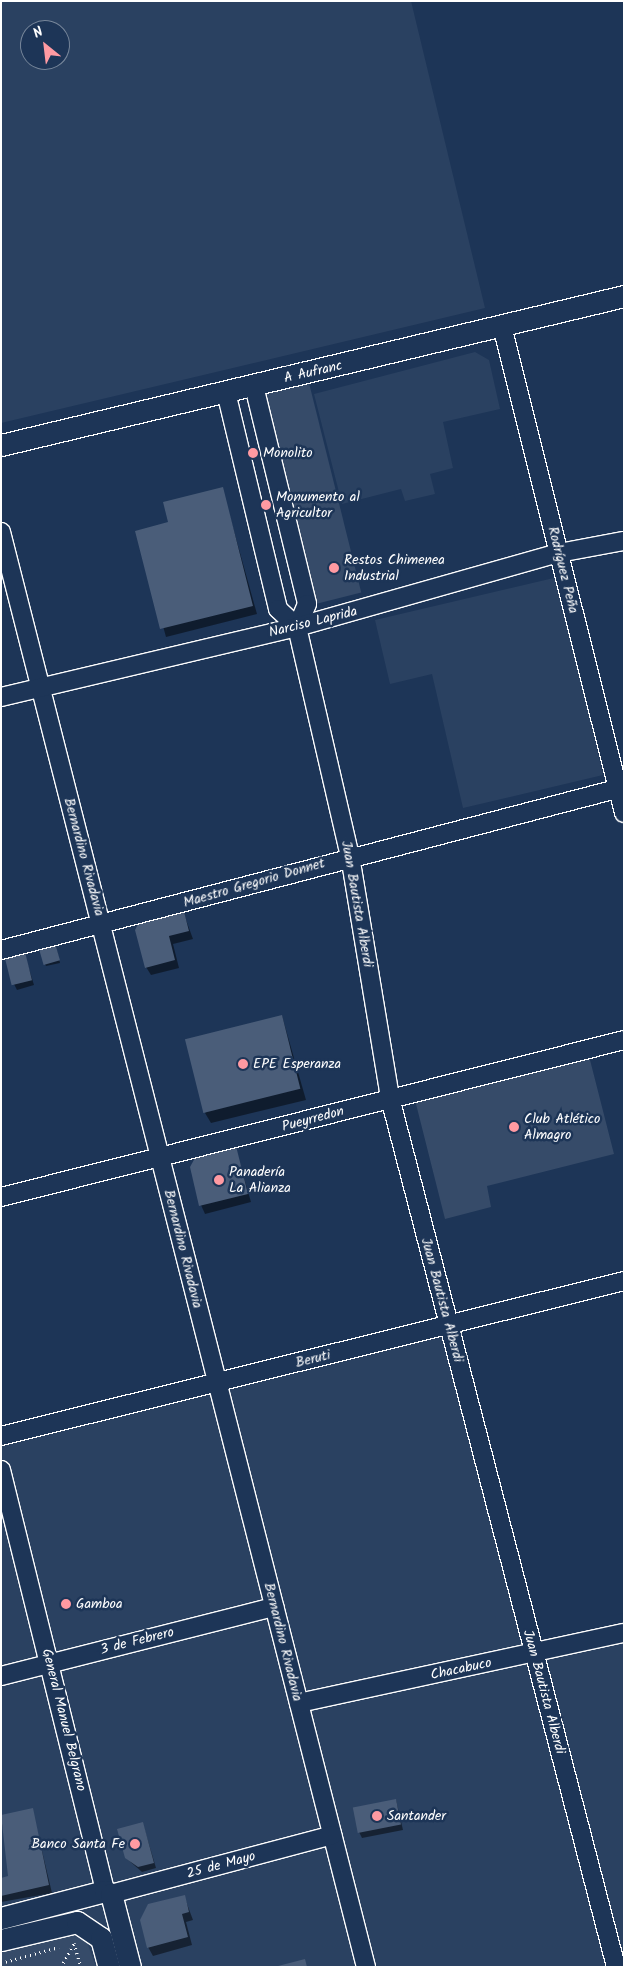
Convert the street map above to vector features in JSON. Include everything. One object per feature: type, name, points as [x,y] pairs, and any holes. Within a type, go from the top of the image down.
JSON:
[{"type":"main road","name":"A Aufranc","points":[[1,445],[624,296]]},
{"type":"main road","name":"25 de Mayo","points":[[1,1918],[108,1892]]},
{"type":"main road","name":"General Manuel Belgrano","points":[[108,1892],[130,1967]]},
{"type":"main road","points":[[1,1940],[68,1922],[90,1928],[109,1967]]},
{"type":"street","name":"Rodríguez Peña","points":[[502,326],[621,788],[624,813]]},
{"type":"street","points":[[226,392],[278,609],[297,627],[307,604],[254,386]]},
{"type":"street","name":"Bernardino Rivadavia","points":[[1,532],[366,1967]]},
{"type":"street","name":"Narciso Laprida","points":[[1,696],[297,627],[559,553],[624,541]]},
{"type":"street","name":"Juan Bautista Alberdi","points":[[297,627],[350,856],[390,1098],[616,1967]]},
{"type":"street","name":"Maestro Gregorio Donnet","points":[[1,950],[102,926],[350,856],[621,788]]},
{"type":"street","name":"Pueyrredon","points":[[1,1197],[624,1040]]},
{"type":"street","name":"Beruti","points":[[1,1436],[624,1281]]},
{"type":"street","name":"General Manuel Belgrano","points":[[1,1470],[108,1892]]},
{"type":"street","name":"3 de Febrero","points":[[1,1676],[274,1607]]},
{"type":"street","name":"Chacabuco","points":[[299,1703],[534,1654],[624,1633]]},
{"type":"street","name":"25 de Mayo","points":[[108,1892],[332,1835]]},
{"type":"path","points":[[61,1967],[74,1943],[90,1928]]},
{"type":"path","points":[[1,1962],[74,1943]]},
{"type":"path","points":[[74,1943],[81,1967]]},
{"type":"shaded area","points":[[1,1],[411,1],[485,308],[1,423]]},
{"type":"shaded area","points":[[475,352],[489,360],[500,409],[443,422],[453,468],[430,474],[435,494],[405,501],[401,489],[342,504],[314,394]]},
{"type":"shaded area","points":[[309,383],[361,593],[314,604],[261,395]]},
{"type":"shaded area","points":[[558,577],[603,775],[463,808],[432,674],[390,684],[375,620]]},
{"type":"shaded area","name":"Club Atlético Almagro","points":[[589,1056],[614,1154],[487,1186],[491,1207],[445,1219],[415,1100]]},
{"type":"shaded area","points":[[449,1324],[534,1654],[624,1633],[624,1967],[1,1967],[1,1438]]},
{"type":"shaded area","points":[[68,1933],[87,1942],[96,1967],[1,1967],[1,1949]]},
{"type":"building","points":[[223,487],[253,606],[160,629],[135,531],[168,522],[163,502]]},
{"type":"building","points":[[183,908],[189,931],[169,936],[175,960],[145,968],[135,930],[141,918]]},
{"type":"building","points":[[55,943],[60,960],[44,965],[39,948]]},
{"type":"building","points":[[25,952],[32,980],[12,985],[5,957]]},
{"type":"building","name":"EPE Esperanza","points":[[282,1015],[300,1089],[203,1113],[185,1039]]},
{"type":"building","name":"Panadería La Alianza","points":[[236,1146],[248,1194],[199,1206],[190,1167],[196,1156]]},
{"type":"building","name":"Santander","points":[[396,1799],[401,1825],[358,1833],[353,1807]]},
{"type":"building","points":[[33,1808],[49,1885],[1,1896],[1,1878],[8,1876],[1,1815]]},
{"type":"building","name":"Banco Santa Fe","points":[[143,1822],[154,1863],[138,1867],[125,1858],[117,1829]]},
{"type":"building","points":[[185,1895],[189,1912],[182,1914],[188,1937],[147,1948],[140,1920],[148,1904]]},
{"type":"building","points":[[305,1959],[307,1967],[278,1966]]},
{"type":"place","name":"Monolito","points":[[253,453]]},
{"type":"place","name":"Monumento al Agricultor","points":[[266,505]]},
{"type":"place","name":"Restos Chimenea Industrial","points":[[334,568]]},
{"type":"place","name":"EPE Esperanza","points":[[243,1064]]},
{"type":"place","name":"Club Atlético Almagro","points":[[514,1127]]},
{"type":"place","name":"Panadería La Alianza","points":[[219,1180]]},
{"type":"place","name":"Gamboa","points":[[66,1604]]},
{"type":"place","name":"Santander","points":[[377,1816]]},
{"type":"place","name":"Banco Santa Fe","points":[[135,1844]]}]
